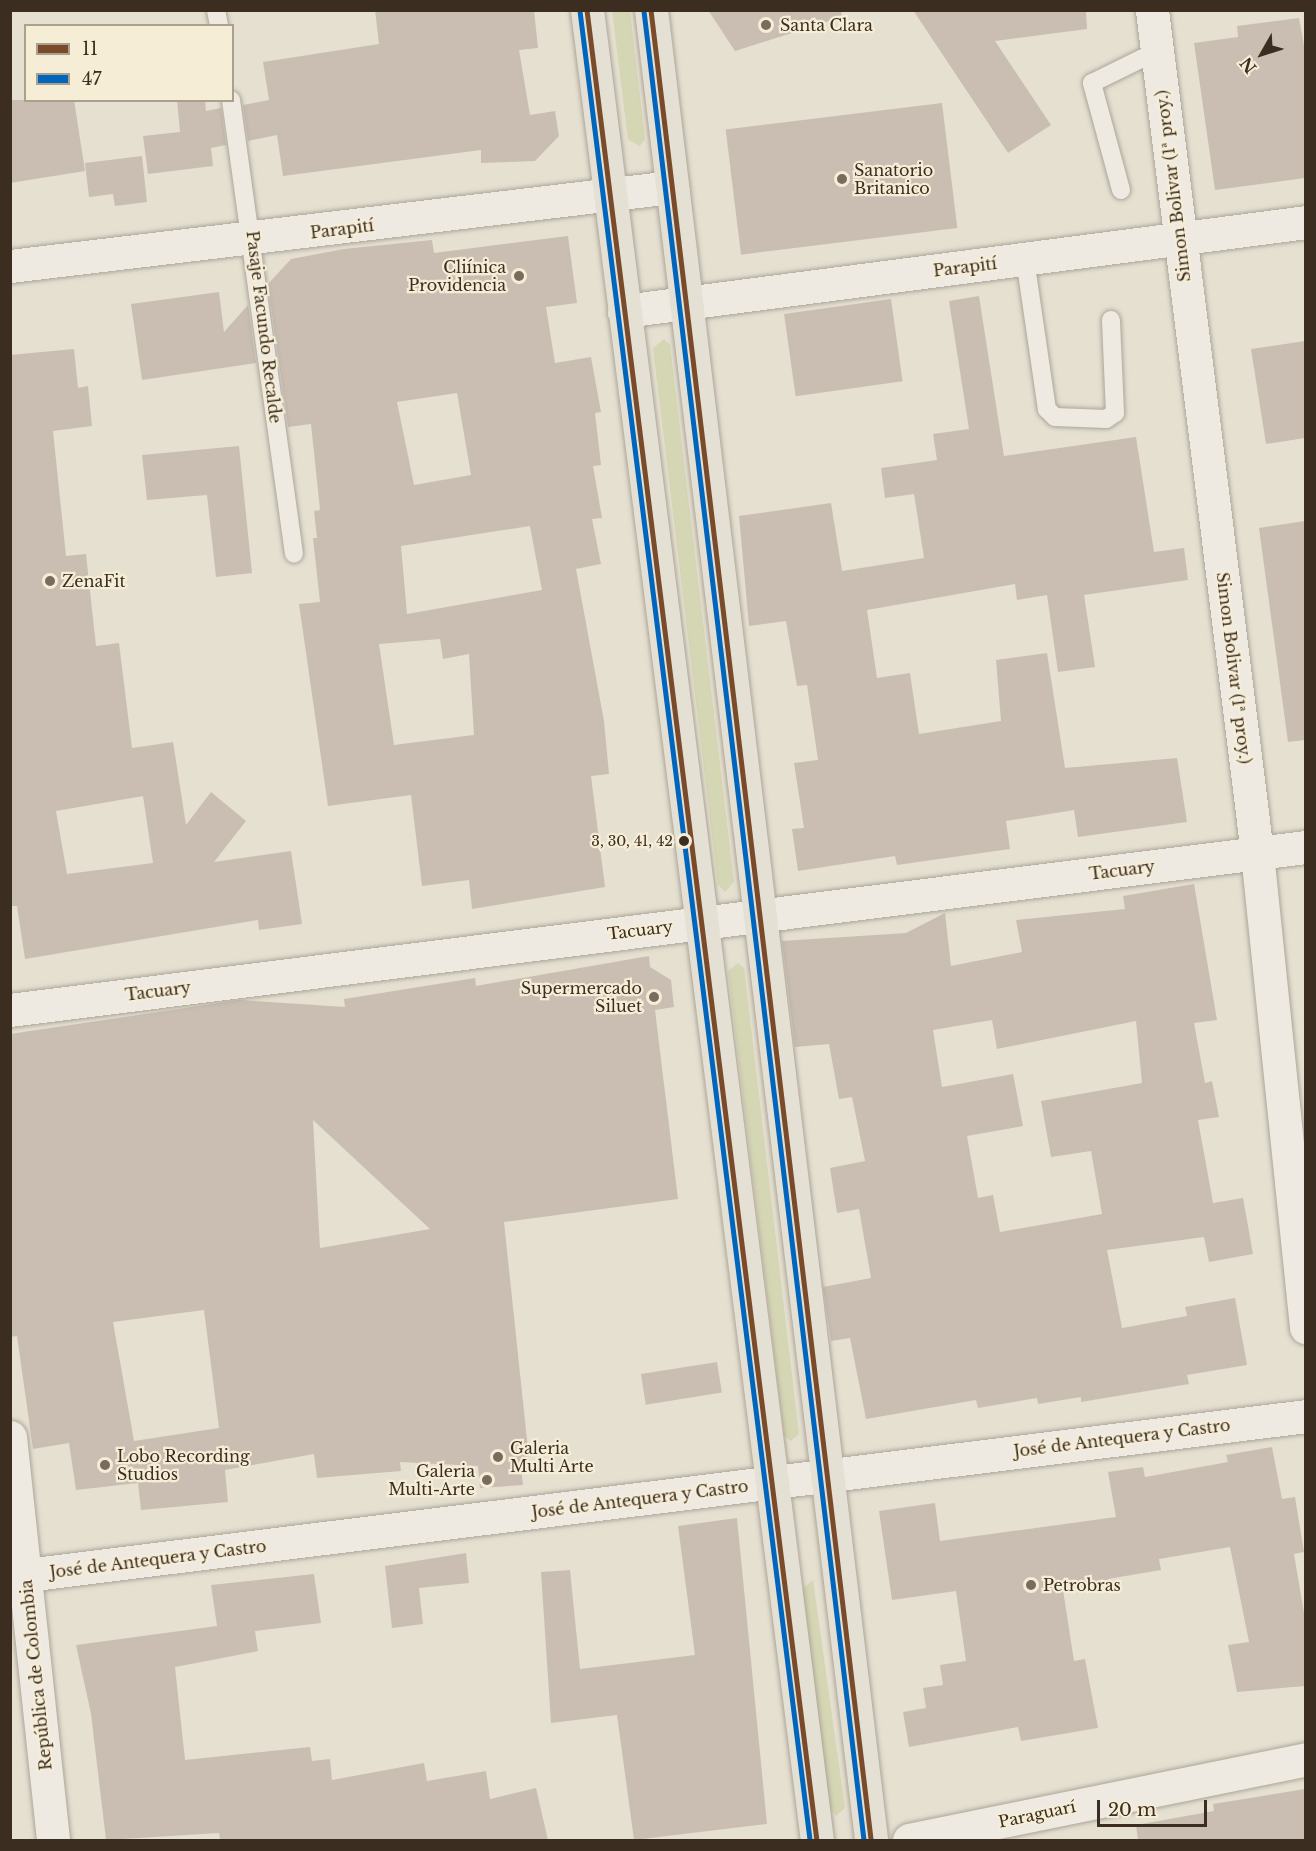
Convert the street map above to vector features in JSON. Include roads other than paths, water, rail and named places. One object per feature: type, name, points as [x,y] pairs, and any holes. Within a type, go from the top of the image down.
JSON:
[{"type":"main road","points":[[587,10],[770,1483],[817,1840]]},
{"type":"main road","points":[[651,10],[824,1475],[871,1840]]},
{"type":"street","name":"Simon Bolivar (1ª proy.)","points":[[1152,10],[1178,239],[1257,853],[1305,1327]]},
{"type":"street","name":"Parapití","points":[[10,266],[254,241],[672,187]]},
{"type":"street","name":"Parapití","points":[[624,311],[1305,222]]},
{"type":"street","name":"Tacuary","points":[[10,1010],[1305,847]]},
{"type":"street","name":"José de Antequera y Castro","points":[[18,1576],[1305,1416]]},
{"type":"street","name":"República de Colombia","points":[[10,1437],[18,1576],[53,1840]]},
{"type":"street","name":"Paraguarí","points":[[909,1840],[1305,1759]]},
{"type":"lane","points":[[1121,190],[1092,84],[1157,51]]},
{"type":"lane","name":"Pasaje Facundo Recalde","points":[[231,102],[254,241],[294,554]]},
{"type":"lane","points":[[1025,259],[1047,409],[1054,417],[1106,419],[1115,413],[1111,320]]},
{"type":"place","name":"Santa Clara","points":[[766,25]]},
{"type":"place","name":"Sanatorio Britanico","points":[[842,179]]},
{"type":"place","name":"Cliínica Providencia","points":[[519,276]]},
{"type":"place","name":"ZenaFit","points":[[50,581]]},
{"type":"place","name":"3, 30, 41, 42","points":[[684,841]]},
{"type":"place","name":"Supermercado Siluet","points":[[654,997]]},
{"type":"place","name":"Galeria Multi Arte","points":[[498,1457]]},
{"type":"place","name":"Lobo Recording Studios","points":[[105,1465]]},
{"type":"place","name":"Galeria Multi-Arte","points":[[487,1480]]},
{"type":"place","name":"Petrobras","points":[[1031,1585]]}]
